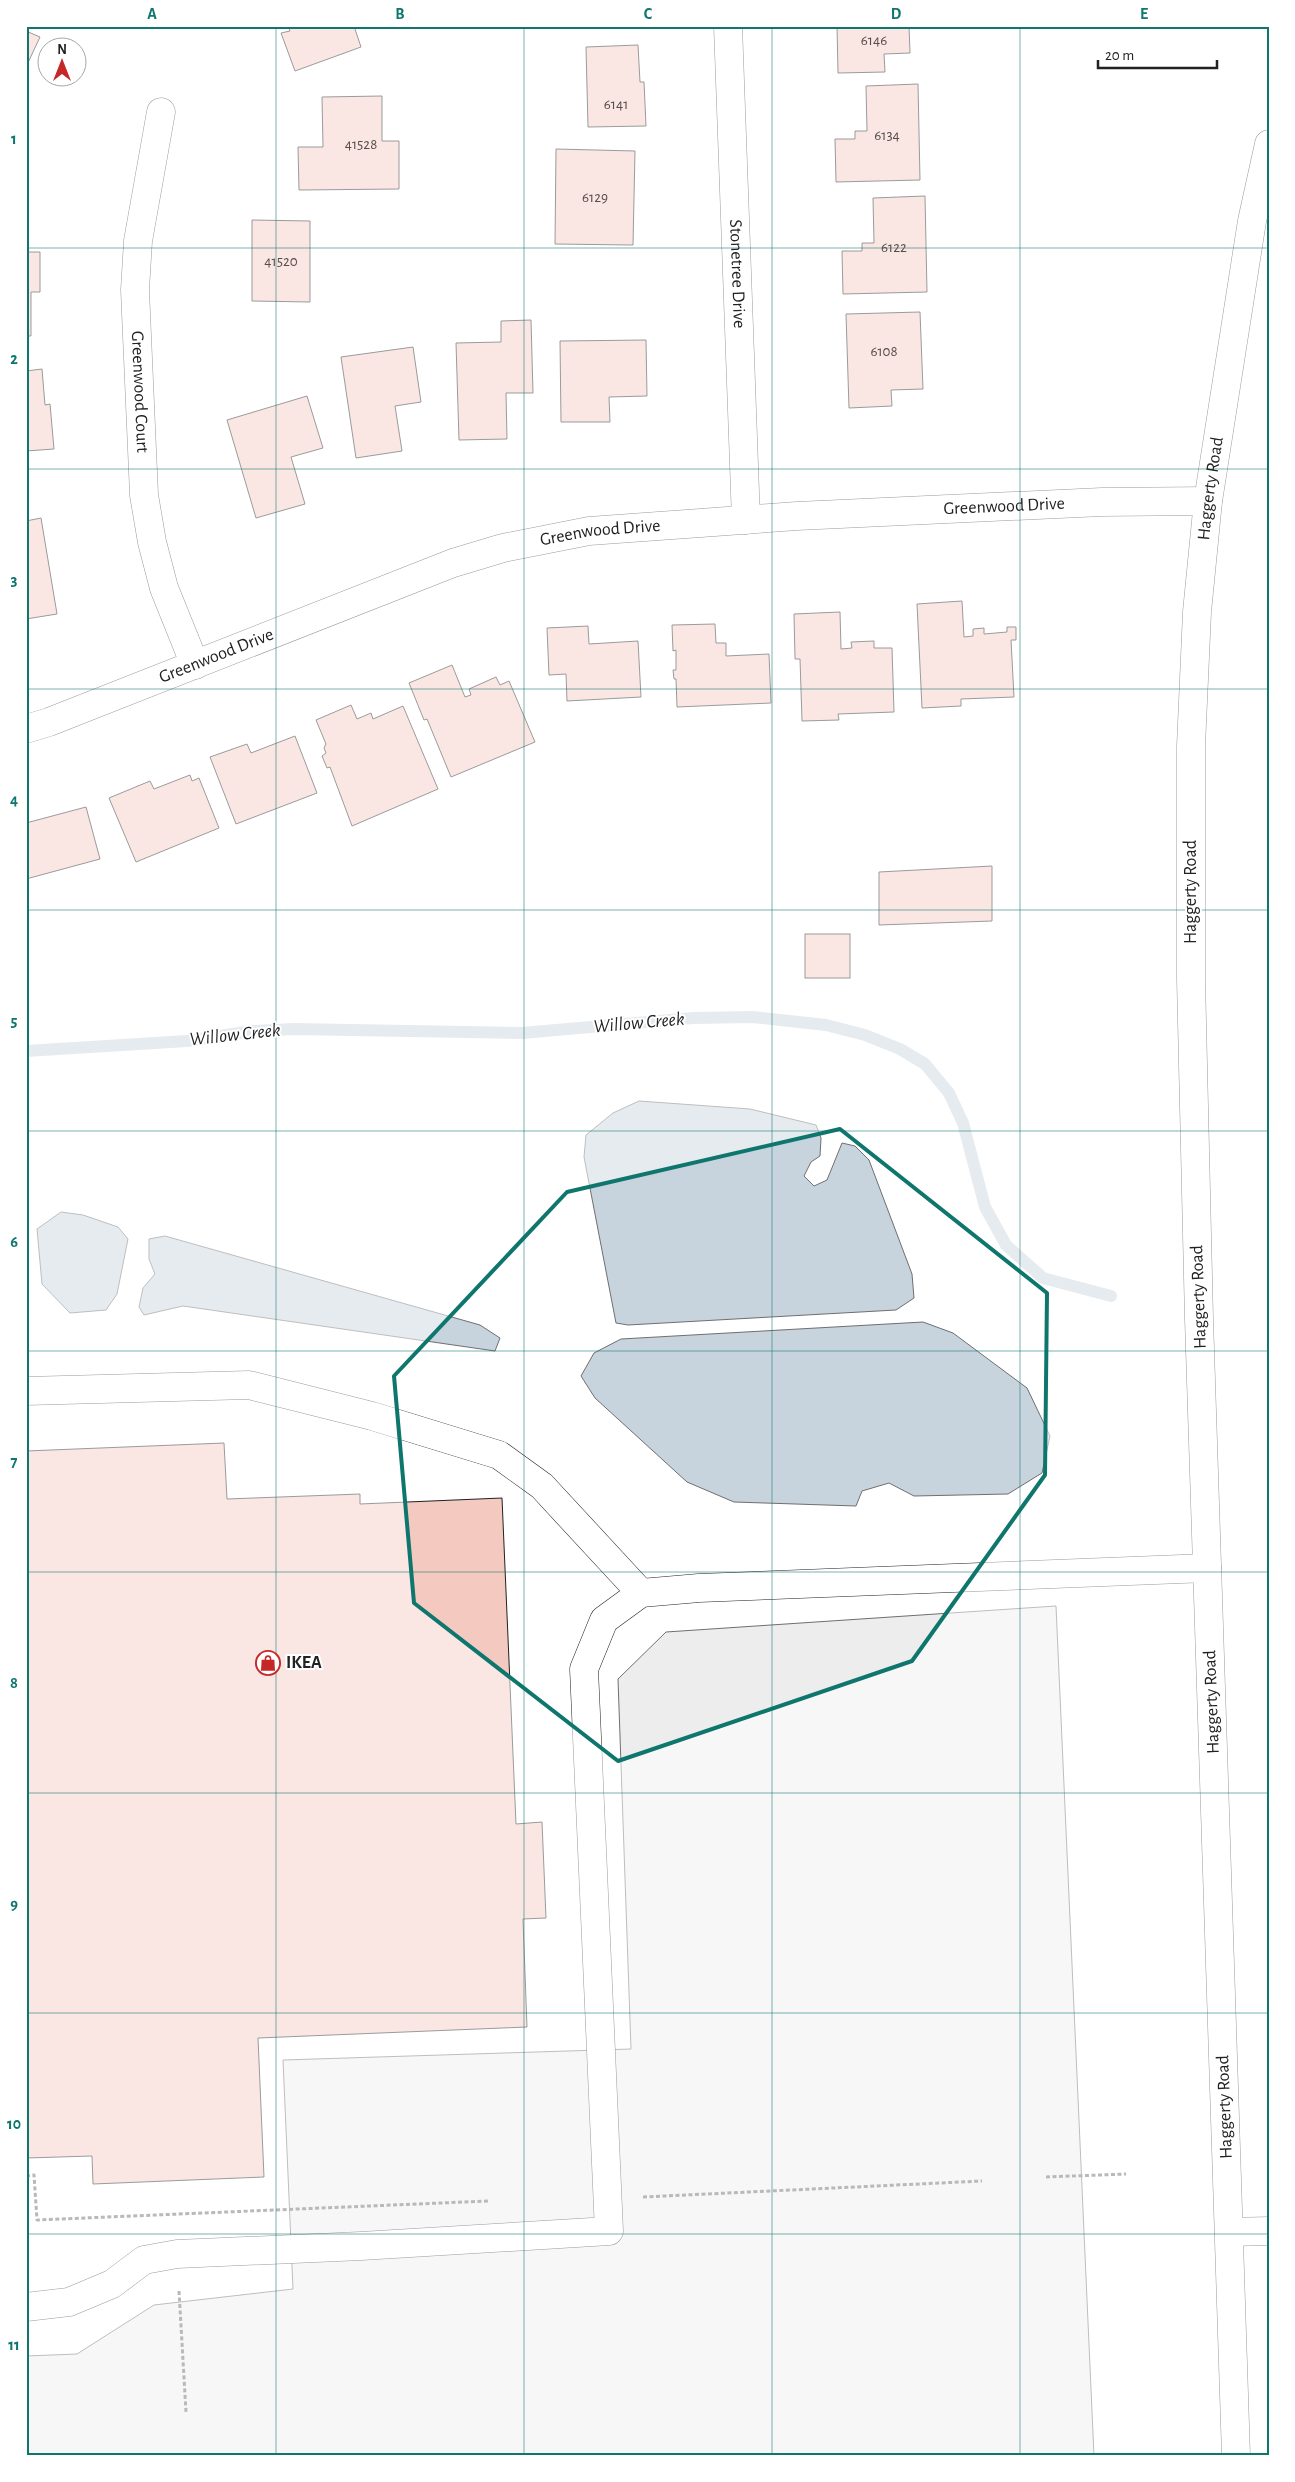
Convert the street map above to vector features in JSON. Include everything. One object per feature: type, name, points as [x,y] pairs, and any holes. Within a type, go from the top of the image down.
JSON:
[{"type":"main road","name":"Stonetree Drive","points":[[728,26],[746,520]]},
{"type":"main road","name":"Greenwood Court","points":[[161,112],[138,242],[135,290],[144,495],[152,542],[164,588],[195,665]]},
{"type":"main road","name":"Haggerty Road","points":[[1236,2456],[1207,1568],[1191,989],[1191,746],[1197,612],[1208,501],[1252,221],[1269,144]]},
{"type":"main road","name":"Greenwood Drive","points":[[26,729],[49,722],[453,563],[504,548],[588,531],[746,520],[1102,502],[1208,501]]},
{"type":"main road","points":[[26,1391],[249,1385],[372,1416],[499,1455],[542,1486],[641,1593]]},
{"type":"main road","points":[[26,2306],[69,2302],[112,2284],[144,2260],[176,2254],[361,2246],[609,2231],[584,1669],[604,1620],[641,1593],[708,1588],[1207,1568]]},
{"type":"main road","points":[[1229,2232],[1269,2231]]},
{"type":"path","points":[[1046,2178],[1126,2174]]},
{"type":"path","points":[[26,2176],[34,2176],[37,2220],[498,2200]]},
{"type":"path","points":[[642,2197],[982,2181]]},
{"type":"path","points":[[179,2291],[186,2412]]},
{"type":"highlighted area","points":[[840,1129],[1047,1293],[1045,1475],[912,1661],[618,1761],[414,1603],[394,1376],[567,1192]]},
{"type":"shaded area","points":[[639,1101],[750,1109],[816,1125],[821,1138],[820,1156],[811,1162],[804,1176],[814,1186],[827,1180],[842,1143],[855,1146],[869,1160],[912,1274],[914,1298],[896,1310],[628,1325],[616,1323],[584,1157],[586,1135],[613,1113]]},
{"type":"shaded area","points":[[61,1212],[83,1215],[118,1227],[128,1239],[117,1294],[106,1310],[70,1313],[42,1284],[37,1229]]},
{"type":"shaded area","points":[[165,1236],[480,1325],[500,1338],[495,1351],[183,1306],[144,1315],[139,1307],[143,1288],[155,1274],[149,1259],[149,1239]]},
{"type":"shaded area","points":[[923,1322],[953,1333],[1027,1388],[1050,1436],[1042,1473],[1008,1494],[914,1496],[889,1483],[862,1491],[856,1506],[734,1502],[687,1482],[595,1398],[581,1376],[594,1353],[621,1339]]},
{"type":"shaded area","points":[[1056,1606],[1094,2456],[26,2456],[26,2356],[77,2354],[154,2305],[293,2289],[283,2060],[631,2049],[618,1679],[666,1632]]},
{"type":"building","points":[[288,26],[354,26],[361,47],[295,71],[281,33],[290,31]]},
{"type":"building","points":[[837,26],[909,26],[910,53],[884,54],[885,72],[838,73]]},
{"type":"building","points":[[26,31],[40,37],[26,67]]},
{"type":"building","points":[[638,45],[640,82],[644,82],[646,126],[588,127],[586,47]]},
{"type":"building","points":[[918,84],[920,180],[836,182],[835,139],[855,139],[855,131],[867,131],[866,86]]},
{"type":"building","points":[[382,96],[382,141],[399,141],[399,189],[299,190],[298,147],[323,147],[322,97]]},
{"type":"building","points":[[556,149],[635,151],[633,245],[555,244]]},
{"type":"building","points":[[925,196],[927,292],[843,294],[842,251],[862,251],[862,243],[874,243],[873,198]]},
{"type":"building","points":[[252,220],[310,221],[310,302],[252,301]]},
{"type":"building","points":[[26,252],[40,252],[40,292],[31,292],[31,336],[26,336]]},
{"type":"building","points":[[920,312],[923,389],[891,390],[892,406],[849,408],[846,314]]},
{"type":"building","points":[[531,320],[533,393],[506,393],[507,439],[459,440],[456,343],[501,342],[501,321]]},
{"type":"building","points":[[646,340],[647,396],[609,397],[610,422],[561,422],[560,341]]},
{"type":"building","points":[[413,347],[421,402],[395,406],[402,451],[356,458],[341,357]]},
{"type":"building","points":[[42,369],[45,405],[50,404],[54,449],[26,451],[26,371]]},
{"type":"building","points":[[307,396],[323,448],[291,457],[305,504],[256,518],[227,420]]},
{"type":"building","points":[[41,518],[57,614],[26,619],[26,521]]},
{"type":"building","points":[[962,601],[964,637],[973,636],[973,629],[984,628],[984,634],[1007,632],[1007,627],[1016,627],[1016,640],[1011,640],[1014,697],[961,699],[961,706],[922,708],[917,604]]},
{"type":"building","points":[[840,612],[841,649],[852,648],[851,642],[874,641],[874,648],[892,648],[894,712],[838,714],[839,720],[802,721],[800,659],[795,659],[794,614]]},
{"type":"building","points":[[715,624],[716,643],[726,643],[726,656],[769,654],[771,703],[677,707],[676,679],[674,679],[673,670],[676,670],[676,650],[673,651],[672,625]]},
{"type":"building","points":[[588,626],[589,644],[638,641],[641,697],[567,701],[566,674],[549,675],[547,628]]},
{"type":"building","points":[[452,665],[465,697],[471,695],[469,689],[496,677],[500,685],[509,681],[535,742],[451,777],[427,719],[424,720],[409,683]]},
{"type":"building","points":[[351,705],[357,719],[371,713],[373,719],[403,706],[438,789],[352,826],[330,767],[327,768],[322,756],[326,753],[324,748],[326,744],[316,720]]},
{"type":"building","points":[[295,736],[317,793],[236,824],[210,757],[247,744],[251,753]]},
{"type":"building","points":[[190,775],[192,781],[199,778],[219,828],[136,862],[109,798],[150,781],[154,789]]},
{"type":"building","points":[[86,807],[100,859],[26,879],[26,823]]},
{"type":"building","points":[[992,866],[992,921],[879,925],[879,872]]},
{"type":"building","points":[[805,934],[850,934],[850,978],[805,978]]},
{"type":"building","name":"IKEA","points":[[224,1443],[227,1499],[360,1494],[360,1504],[502,1498],[516,1824],[542,1822],[546,1918],[523,1919],[527,2027],[258,2038],[264,2177],[93,2184],[92,2156],[26,2158],[26,1451]]},
{"type":"waterway","name":"Willow Creek","points":[[26,1051],[187,1041],[252,1031],[294,1029],[522,1033],[693,1018],[753,1017],[826,1025],[865,1035],[900,1049],[925,1064],[949,1093],[963,1123],[985,1207],[1006,1245],[1043,1278],[1111,1296]]},
{"type":"place","name":"IKEA","points":[[268,1663]]}]
